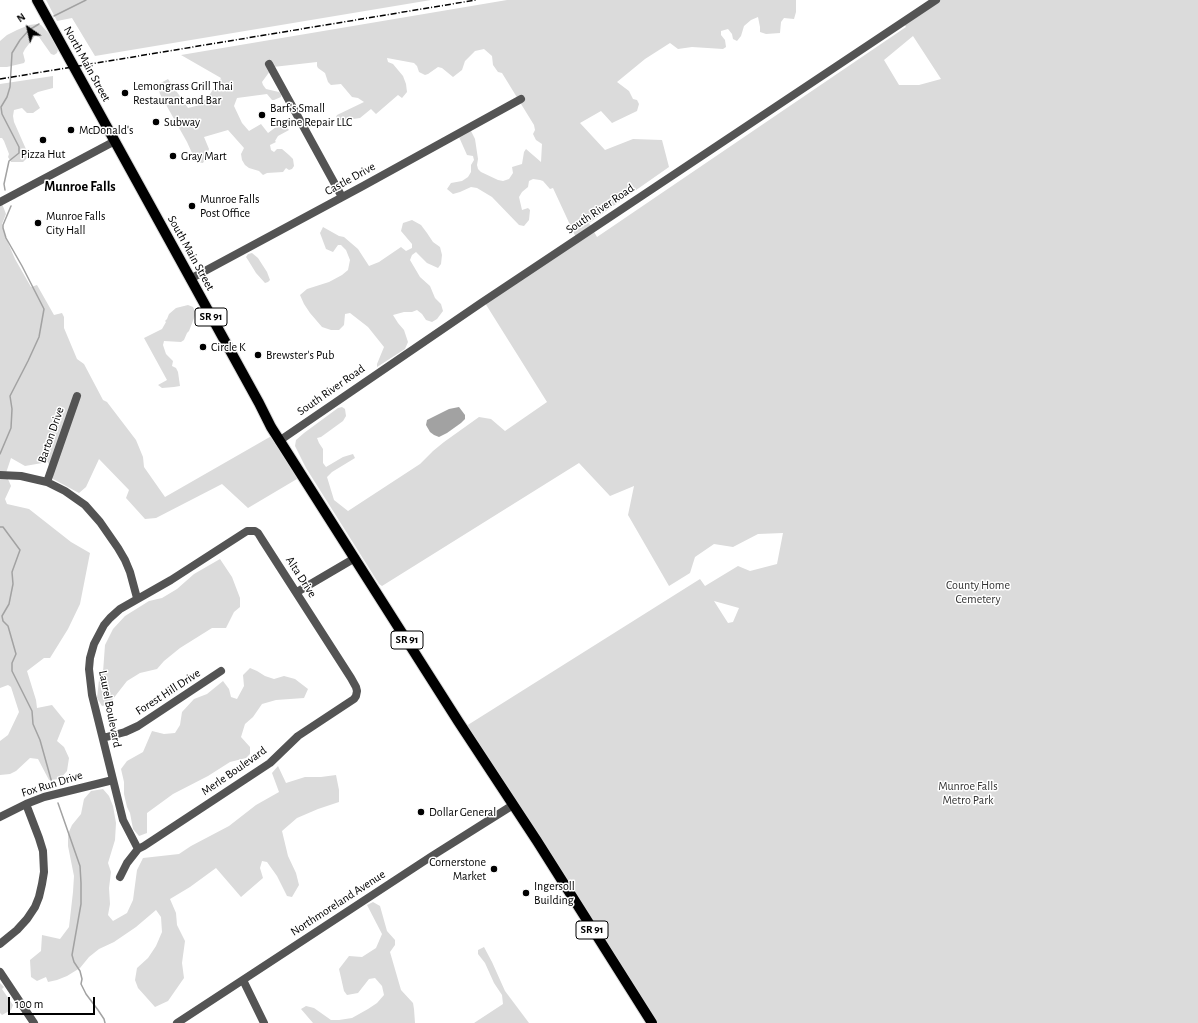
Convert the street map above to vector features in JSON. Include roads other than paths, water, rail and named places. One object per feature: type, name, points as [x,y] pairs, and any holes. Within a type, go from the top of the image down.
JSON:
[{"type":"main road","name":"North Main Street","points":[[36,0],[115,141]]},
{"type":"main road","name":"South Main Street","points":[[115,141],[279,441],[355,558]]},
{"type":"main road","name":"SR 91","points":[[355,558],[652,1023]]},
{"type":"street","name":"South River Road","points":[[279,441],[481,302],[936,0]]},
{"type":"street","points":[[269,64],[342,197]]},
{"type":"street","name":"Castle Drive","points":[[190,279],[520,99]]},
{"type":"street","points":[[0,202],[115,141]]},
{"type":"street","name":"Barton Drive","points":[[47,482],[77,396]]},
{"type":"street","points":[[0,475],[21,476],[47,482],[78,499],[85,505],[100,522],[125,560],[137,598]]},
{"type":"street","name":"Alta Drive","points":[[228,542],[247,531],[255,531],[258,533],[342,662]]},
{"type":"street","name":"Laurel Boulevard","points":[[138,849],[123,820],[90,685],[90,658],[96,638],[104,625],[120,608],[171,580],[228,542]]},
{"type":"street","points":[[297,592],[355,558]]},
{"type":"street","name":"Merle Boulevard","points":[[120,877],[127,863],[138,849],[270,763],[298,736],[354,699],[357,691],[356,687],[342,662]]},
{"type":"street","name":"Forest Hill Drive","points":[[103,738],[125,732],[138,726],[221,671]]},
{"type":"street","name":"Fox Run Drive","points":[[0,817],[44,797],[113,780]]},
{"type":"street","points":[[0,944],[27,920],[39,897],[42,884],[44,872],[43,851],[26,804]]},
{"type":"street","name":"Northmoreland Avenue","points":[[177,1023],[432,856],[513,805]]},
{"type":"street","points":[[0,972],[34,1023]]},
{"type":"street","points":[[243,980],[264,1023]]},
{"type":"waterway","points":[[54,16],[86,0]]},
{"type":"waterway","points":[[5,190],[4,184],[9,161],[19,153],[19,147],[2,114],[1,107],[7,97],[10,87],[12,53],[20,40],[29,30],[39,24]]},
{"type":"waterway","points":[[0,454],[11,428],[12,409],[10,396],[39,337],[44,309],[6,238],[3,225],[11,206]]},
{"type":"waterway","points":[[0,527],[3,527],[20,550],[12,572],[13,584],[9,604],[2,616],[3,621],[8,626],[16,654],[12,663],[12,671],[32,711],[33,724],[40,740],[52,783]]},
{"type":"waterway","points":[[58,803],[80,866],[81,904],[72,955],[74,962],[80,971],[82,979],[81,984],[86,994],[104,1019],[105,1023]]},
{"type":"railway","points":[[0,79],[476,0]]},
{"type":"place","name":"Lemongrass Grill Thai Restaurant and Bar","points":[[125,93]]},
{"type":"place","name":"Barf's Small Engine Repair LLC","points":[[262,115]]},
{"type":"place","name":"Subway","points":[[156,122]]},
{"type":"place","name":"McDonald's","points":[[71,130]]},
{"type":"place","name":"Pizza Hut","points":[[43,140]]},
{"type":"place","name":"Gray Mart","points":[[173,156]]},
{"type":"place","name":"Munroe Falls Post Office","points":[[192,206]]},
{"type":"place","name":"Munroe Falls City Hall","points":[[38,223]]},
{"type":"place","name":"Circle K","points":[[203,347]]},
{"type":"place","name":"Brewster's Pub","points":[[258,355]]},
{"type":"place","name":"Dollar General","points":[[421,812]]},
{"type":"place","name":"Cornerstone Market","points":[[494,869]]},
{"type":"place","name":"Ingersoll Building","points":[[526,893]]},
{"type":"district","name":"Munroe Falls","points":[[80,187]]},
{"type":"park label","name":"County Home Cemetery","points":[[978,592]]},
{"type":"park label","name":"Munroe Falls Metro Park","points":[[968,793]]}]
